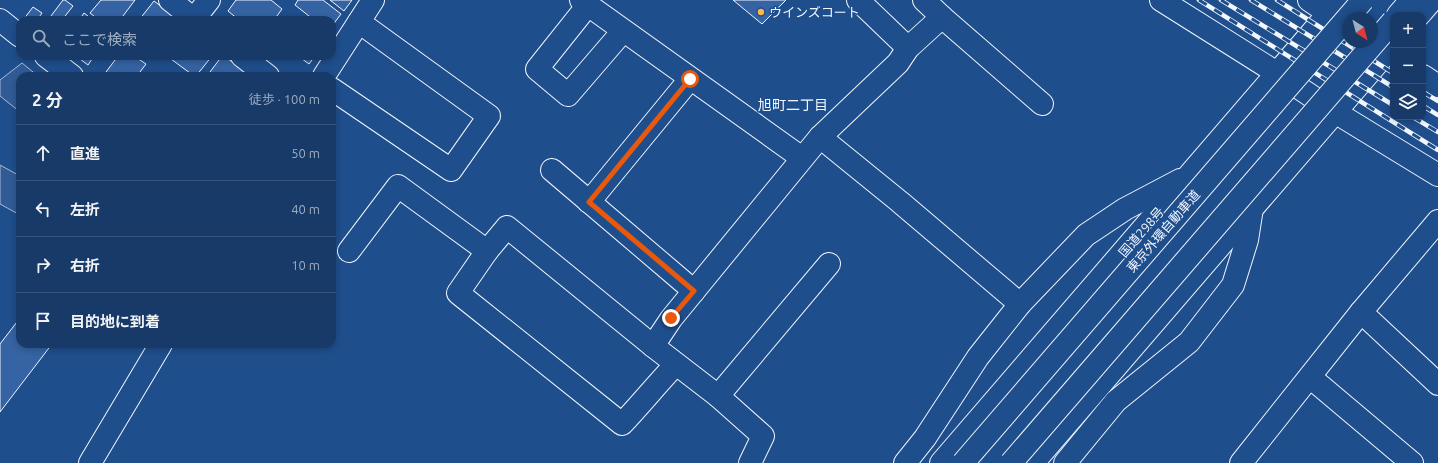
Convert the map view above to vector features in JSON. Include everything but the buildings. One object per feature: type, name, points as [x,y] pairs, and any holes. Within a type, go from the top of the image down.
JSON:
[{"type":"main road","points":[[170,0],[190,16]]},
{"type":"main road","points":[[198,16],[209,0]]},
{"type":"main road","points":[[336,57],[373,0]]},
{"type":"main road","points":[[858,0],[908,48]]},
{"type":"main road","points":[[924,0],[1042,104]]},
{"type":"main road","points":[[1160,0],[1277,73],[1335,112],[1438,175]]},
{"type":"main road","points":[[1309,0],[1335,6],[1342,17]]},
{"type":"main road","name":"東京外環自動車道","points":[[963,463],[1363,0]]},
{"type":"main road","points":[[1401,12],[1412,0]]},
{"type":"main road","points":[[1422,12],[1432,0]]},
{"type":"main road","points":[[623,31],[568,95],[537,69],[585,3],[802,158]]},
{"type":"main road","name":"国道298号","points":[[941,463],[1335,6]]},
{"type":"main road","points":[[653,346],[671,318],[820,137],[898,63],[908,48],[942,17]]},
{"type":"main road","points":[[0,20],[16,33]]},
{"type":"main road","points":[[336,92],[452,170],[489,116],[358,22]]},
{"type":"main road","points":[[1011,463],[1390,24]]},
{"type":"main road","points":[[1033,463],[1335,112],[1386,49]]},
{"type":"main road","points":[[51,60],[67,72]]},
{"type":"main road","points":[[247,60],[263,72]]},
{"type":"main road","points":[[327,72],[334,60]]},
{"type":"main road","points":[[1426,78],[1438,86]]},
{"type":"main road","points":[[589,202],[690,79]]},
{"type":"main road","points":[[820,137],[900,202],[1020,304]]},
{"type":"main road","points":[[552,170],[694,291]]},
{"type":"main road","points":[[905,463],[925,438],[978,357],[1020,304],[1086,235],[1125,209],[1191,174]]},
{"type":"main road","points":[[350,251],[398,186],[487,251]]},
{"type":"main road","points":[[1066,463],[1116,401],[1189,342],[1233,285],[1247,240],[1252,208]]},
{"type":"main road","points":[[1241,463],[1360,312],[1438,220]]},
{"type":"main road","points":[[676,364],[622,424],[458,293],[487,251],[507,227],[653,346],[718,396],[762,436],[750,463]]},
{"type":"main road","points":[[718,396],[829,264]]},
{"type":"main road","points":[[1360,312],[1438,384]]},
{"type":"main road","points":[[90,463],[159,348]]},
{"type":"main road","points":[[1310,377],[1412,463]]},
{"type":"shaded area","points":[[22,63],[33,72],[16,72],[16,109],[0,96],[0,80]]},
{"type":"shaded area","points":[[0,165],[16,174],[16,213],[0,204]]},
{"type":"railway","points":[[1199,0],[1438,150]]},
{"type":"railway","points":[[1221,0],[1390,103]]},
{"type":"railway","points":[[1251,0],[1390,85]]},
{"type":"railway","points":[[1277,0],[1390,71]]},
{"type":"railway","points":[[1426,94],[1438,101]]},
{"type":"railway","points":[[1426,108],[1438,115]]},
{"type":"railway","points":[[1418,120],[1438,132]]},
{"type":"place","name":"ウインズコート","points":[[761,12]]},
{"type":"district","name":"旭町二丁目","points":[[793,105]]},
{"type":"route","points":[[671,318],[694,291],[589,202],[690,79]]}]
